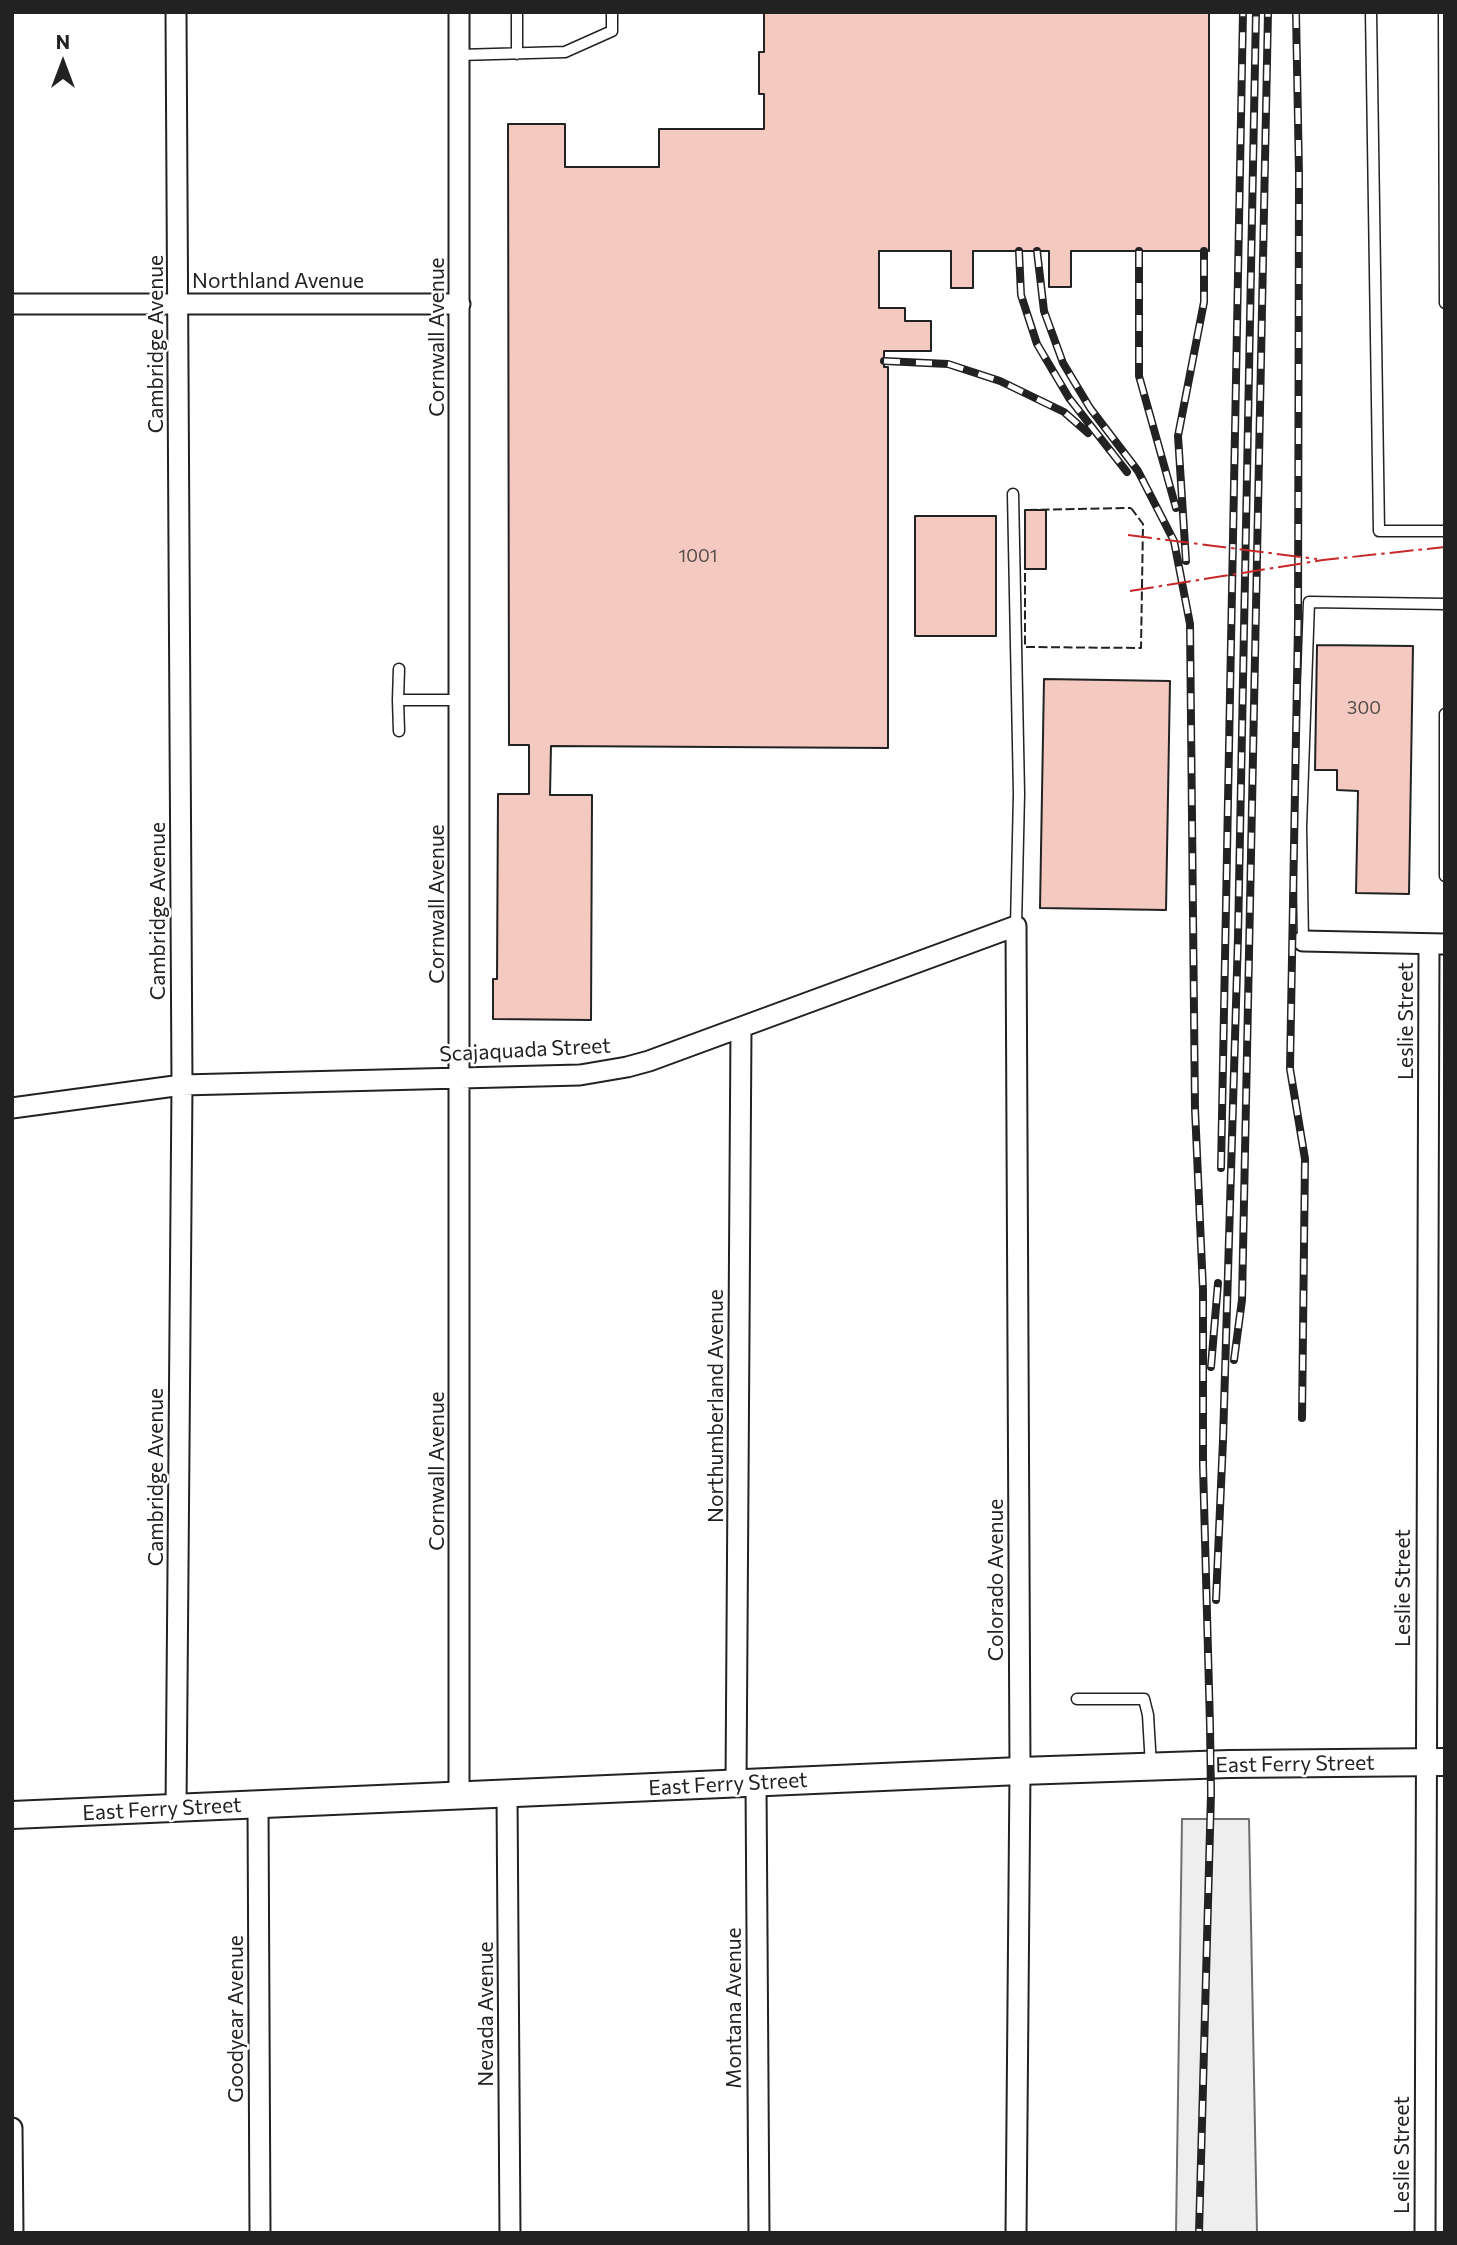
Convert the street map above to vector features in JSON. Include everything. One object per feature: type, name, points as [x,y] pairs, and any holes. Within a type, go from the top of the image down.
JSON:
[{"type":"street","name":"Cambridge Avenue","points":[[176,12],[182,1085],[177,1809]]},
{"type":"street","name":"Cornwall Avenue","points":[[459,12],[459,1796]]},
{"type":"street","name":"Northland Avenue","points":[[12,304],[460,304]]},
{"type":"street","name":"Scajaquada Street","points":[[12,1108],[182,1085],[580,1075],[627,1067],[741,1028],[1016,926]]},
{"type":"street","name":"Colorado Avenue","points":[[1016,926],[1020,1771],[1016,2233]]},
{"type":"street","points":[[1303,941],[1437,944]]},
{"type":"street","name":"Leslie Street","points":[[1425,2233],[1435,1762],[1437,944]]},
{"type":"street","name":"Northumberland Avenue","points":[[741,1028],[746,1783]]},
{"type":"street","name":"East Ferry Street","points":[[12,1815],[1020,1771],[1435,1762]]},
{"type":"street","name":"Montana Avenue","points":[[746,1783],[759,2233]]},
{"type":"street","name":"Nevada Avenue","points":[[507,1794],[510,2233]]},
{"type":"street","name":"Goodyear Avenue","points":[[258,1805],[260,2233]]},
{"type":"street","points":[[12,2128],[13,2233]]},
{"type":"lane","points":[[517,12],[517,54]]},
{"type":"lane","points":[[459,55],[565,52],[612,31],[612,12]]},
{"type":"lane","points":[[1371,12],[1379,531],[1445,531]]},
{"type":"lane","points":[[1444,12],[1445,303]]},
{"type":"lane","points":[[1013,494],[1019,794],[1016,926]]},
{"type":"lane","points":[[1303,941],[1301,827],[1310,602],[1445,604]]},
{"type":"lane","points":[[399,669],[399,732]]},
{"type":"lane","points":[[398,700],[460,700]]},
{"type":"lane","points":[[1445,714],[1445,876]]},
{"type":"lane","points":[[1077,1699],[1144,1699],[1148,1715],[1151,1767]]},
{"type":"shaded area","points":[[1182,1819],[1249,1819],[1257,2233],[1176,2233]]},
{"type":"building","points":[[764,12],[1209,12],[1209,251],[1071,251],[1071,287],[1049,287],[1049,251],[973,251],[973,288],[951,288],[951,251],[879,251],[879,308],[905,308],[905,321],[931,321],[931,351],[884,351],[884,367],[888,367],[888,748],[551,746],[550,795],[592,795],[591,1020],[493,1019],[493,979],[497,979],[498,794],[529,794],[529,745],[509,745],[508,124],[565,124],[565,167],[659,167],[659,129],[764,129],[764,94],[759,94],[759,52],[764,52]]},
{"type":"building","points":[[1025,510],[1046,510],[1046,569],[1025,569]]},
{"type":"building","points":[[915,516],[996,516],[996,636],[915,636]]},
{"type":"building","points":[[1317,645],[1413,646],[1409,894],[1356,893],[1358,791],[1337,790],[1337,770],[1315,770]]},
{"type":"building","points":[[1044,679],[1170,681],[1166,910],[1040,908]]},
{"type":"railway","points":[[1221,1168],[1243,12]]},
{"type":"railway","points":[[1216,1600],[1238,937],[1256,12]]},
{"type":"railway","points":[[1234,1360],[1242,1300],[1268,12]]},
{"type":"railway","points":[[1296,12],[1299,175],[1298,624],[1290,1069],[1305,1159],[1302,1418]]},
{"type":"railway","points":[[1019,251],[1021,295],[1037,344],[1069,398],[1127,472]]},
{"type":"railway","points":[[1037,251],[1044,311],[1063,363],[1090,408],[1138,471],[1174,541],[1190,624],[1195,1109],[1203,1290],[1203,1465],[1211,1793],[1199,2233]]},
{"type":"railway","points":[[1139,251],[1139,376],[1176,508]]},
{"type":"railway","points":[[1186,561],[1178,436],[1204,302],[1204,251]]},
{"type":"railway","points":[[884,361],[948,364],[1000,381],[1064,412],[1088,433]]},
{"type":"railway","points":[[1211,1367],[1218,1283]]},
{"type":"fence","points":[[1131,508],[1143,524],[1141,648],[1025,647],[1025,510],[1131,508]]},
{"type":"power","points":[[1128,535],[1317,559]]},
{"type":"power","points":[[1130,591],[1323,560],[1445,547]]}]
